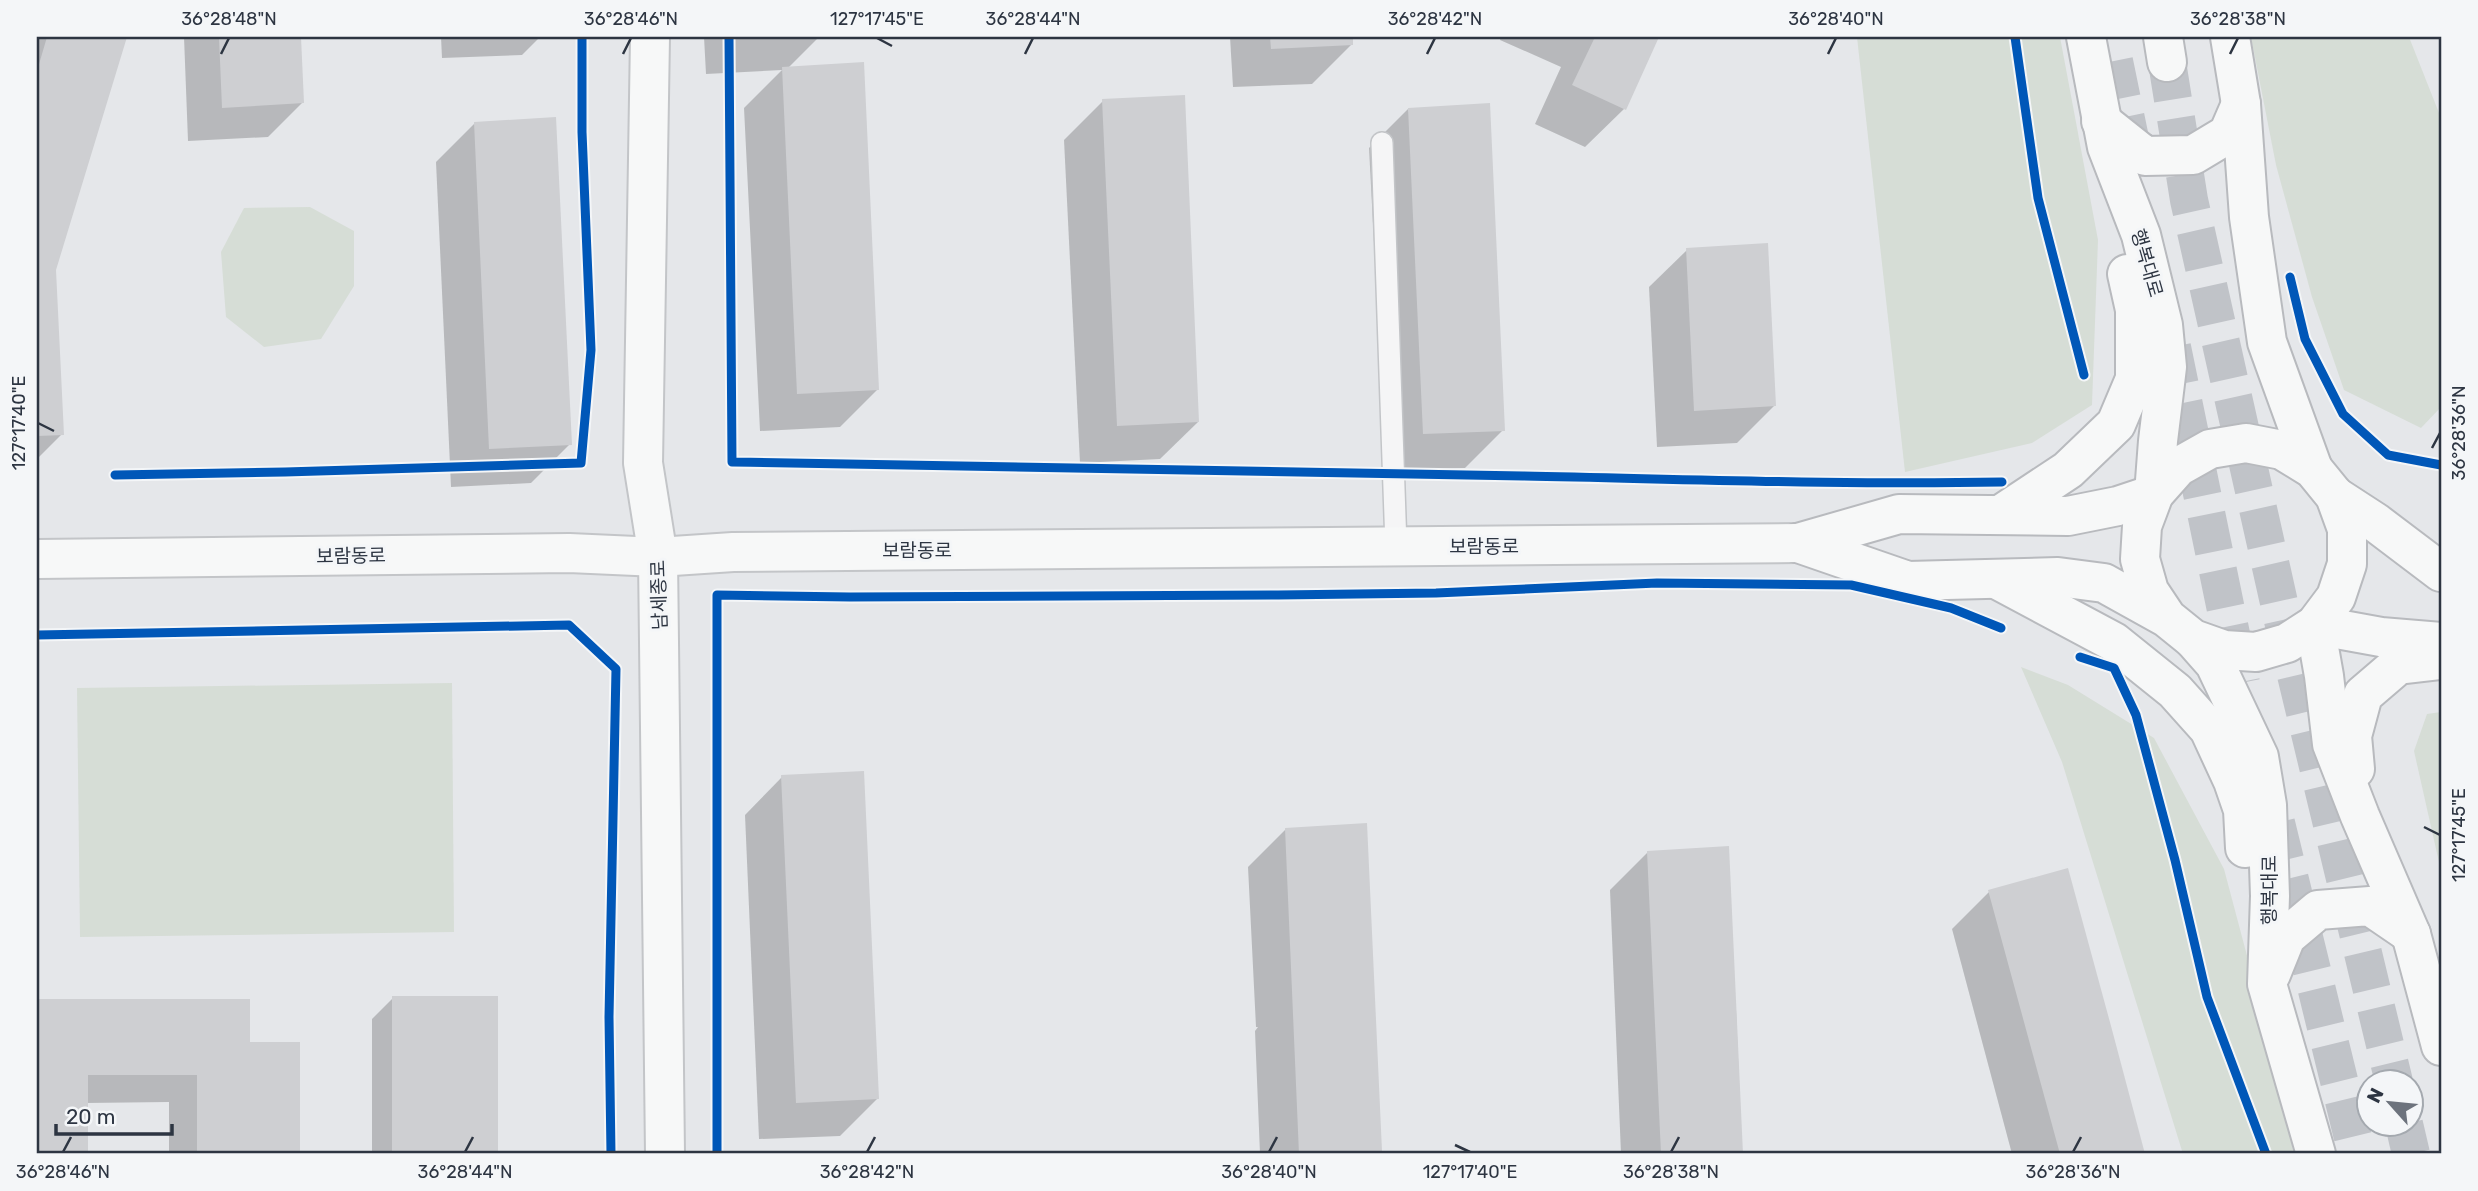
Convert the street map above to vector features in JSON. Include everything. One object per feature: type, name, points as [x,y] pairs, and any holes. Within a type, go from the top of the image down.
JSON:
[{"type":"main road","name":"남세종로","points":[[650,37],[643,463],[658,557],[665,1154]]},
{"type":"main road","points":[[1798,543],[1908,581],[2058,577],[2104,583],[2180,629],[2224,650],[2256,652],[2287,643],[2315,625],[2336,597],[2347,564],[2347,529],[2324,482],[2267,342],[2249,217],[2242,104],[2230,37]]},
{"type":"main road","name":"행복대로","points":[[2103,45],[2104,134],[2141,235],[2163,325],[2167,367],[2154,494]]},
{"type":"main road","points":[[2104,134],[2145,156],[2193,155],[2228,134],[2242,104]]},
{"type":"main road","points":[[2000,515],[2068,470],[2116,424],[2135,379],[2135,310],[2113,206],[2104,134]]},
{"type":"main road","points":[[2180,629],[2149,591],[2140,558],[2142,526],[2154,494],[2178,467],[2210,449],[2246,443],[2282,450],[2441,572]]},
{"type":"main road","points":[[1798,543],[1899,514],[2068,516],[2118,506],[2154,494]]},
{"type":"main road","name":"보람동로","points":[[37,559],[555,553],[658,557],[733,552],[1798,543]]},
{"type":"main road","points":[[1998,580],[2114,642],[2175,691],[2209,729],[2243,810],[2247,903],[2267,985]]},
{"type":"main road","points":[[2315,625],[2381,637],[2441,642]]},
{"type":"main road","points":[[2315,625],[2332,744],[2411,934],[2441,1046]]},
{"type":"main road","name":"행복대로","points":[[2180,629],[2215,664],[2259,757],[2267,805],[2270,896],[2267,985],[2316,1154]]},
{"type":"main road","points":[[2360,816],[2352,736],[2362,695],[2398,665],[2441,660]]},
{"type":"main road","points":[[2267,985],[2286,937],[2318,910],[2370,906],[2411,934]]},
{"type":"lane","points":[[1382,143],[1396,546]]},
{"type":"shaded area","points":[[1857,37],[2060,37],[2098,240],[2092,405],[2032,443],[1905,472]]},
{"type":"shaded area","points":[[2251,37],[2409,37],[2441,118],[2441,407],[2421,428],[2344,390],[2312,297],[2276,165]]},
{"type":"shaded area","points":[[310,207],[354,231],[354,286],[321,339],[264,347],[226,317],[221,252],[244,208]]},
{"type":"shaded area","points":[[2021,667],[2068,685],[2154,738],[2224,869],[2263,1016],[2294,1154],[2183,1154],[2062,762]]},
{"type":"shaded area","points":[[452,683],[454,932],[80,937],[77,688]]},
{"type":"shaded area","points":[[2441,712],[2441,871],[2414,751],[2427,714]]},
{"type":"building","points":[[47,37],[127,37],[56,270],[64,435],[37,436],[37,71]]},
{"type":"building","points":[[219,37],[301,37],[304,103],[222,108]]},
{"type":"building","points":[[1270,37],[1353,37],[1353,45],[1271,49]]},
{"type":"building","points":[[1595,37],[1659,37],[1626,110],[1572,85]]},
{"type":"building","points":[[864,62],[879,390],[797,394],[782,67]]},
{"type":"building","points":[[1185,95],[1199,422],[1117,426],[1102,99]]},
{"type":"building","points":[[1490,103],[1505,431],[1423,434],[1408,108]]},
{"type":"building","points":[[556,117],[572,445],[489,449],[474,122]]},
{"type":"building","points":[[1768,243],[1776,406],[1694,411],[1686,248]]},
{"type":"building","points":[[864,771],[879,1099],[796,1103],[781,775]]},
{"type":"building","points":[[1367,823],[1382,1151],[1299,1154],[1285,828]]},
{"type":"building","points":[[1729,846],[1743,1154],[1661,1154],[1647,851]]},
{"type":"building","points":[[2068,868],[2145,1154],[2060,1154],[1988,890]]},
{"type":"building","points":[[392,996],[498,996],[498,1154],[392,1154]]},
{"type":"building","points":[[37,999],[250,999],[250,1042],[300,1042],[300,1154],[197,1154],[197,1075],[88,1075],[88,1154],[37,1154]]},
{"type":"tunnel","points":[[2114,61],[2136,168]]},
{"type":"tunnel","points":[[2167,62],[2189,200],[2284,625],[2391,1068]]},
{"type":"tunnel","points":[[2172,347],[2241,683]]},
{"type":"tunnel","points":[[2276,823],[2357,1154]]},
{"type":"tunnel","points":[[2407,1138],[2411,1154]]},
{"type":"cycle path","points":[[115,475],[581,463],[591,350],[582,132],[582,37]]},
{"type":"cycle path","points":[[729,37],[732,462],[1822,482],[2002,482]]},
{"type":"cycle path","points":[[2015,37],[2038,198],[2084,375]]},
{"type":"cycle path","points":[[2290,277],[2305,339],[2343,414],[2388,455],[2441,465]]},
{"type":"cycle path","points":[[717,1154],[717,595],[1278,595],[1436,593],[1657,583],[1851,585],[1951,608],[2001,628]]},
{"type":"cycle path","points":[[37,635],[569,625],[616,669],[609,1017],[611,1154]]},
{"type":"cycle path","points":[[2080,657],[2114,668],[2136,715],[2175,860],[2207,997],[2266,1154]]}]
